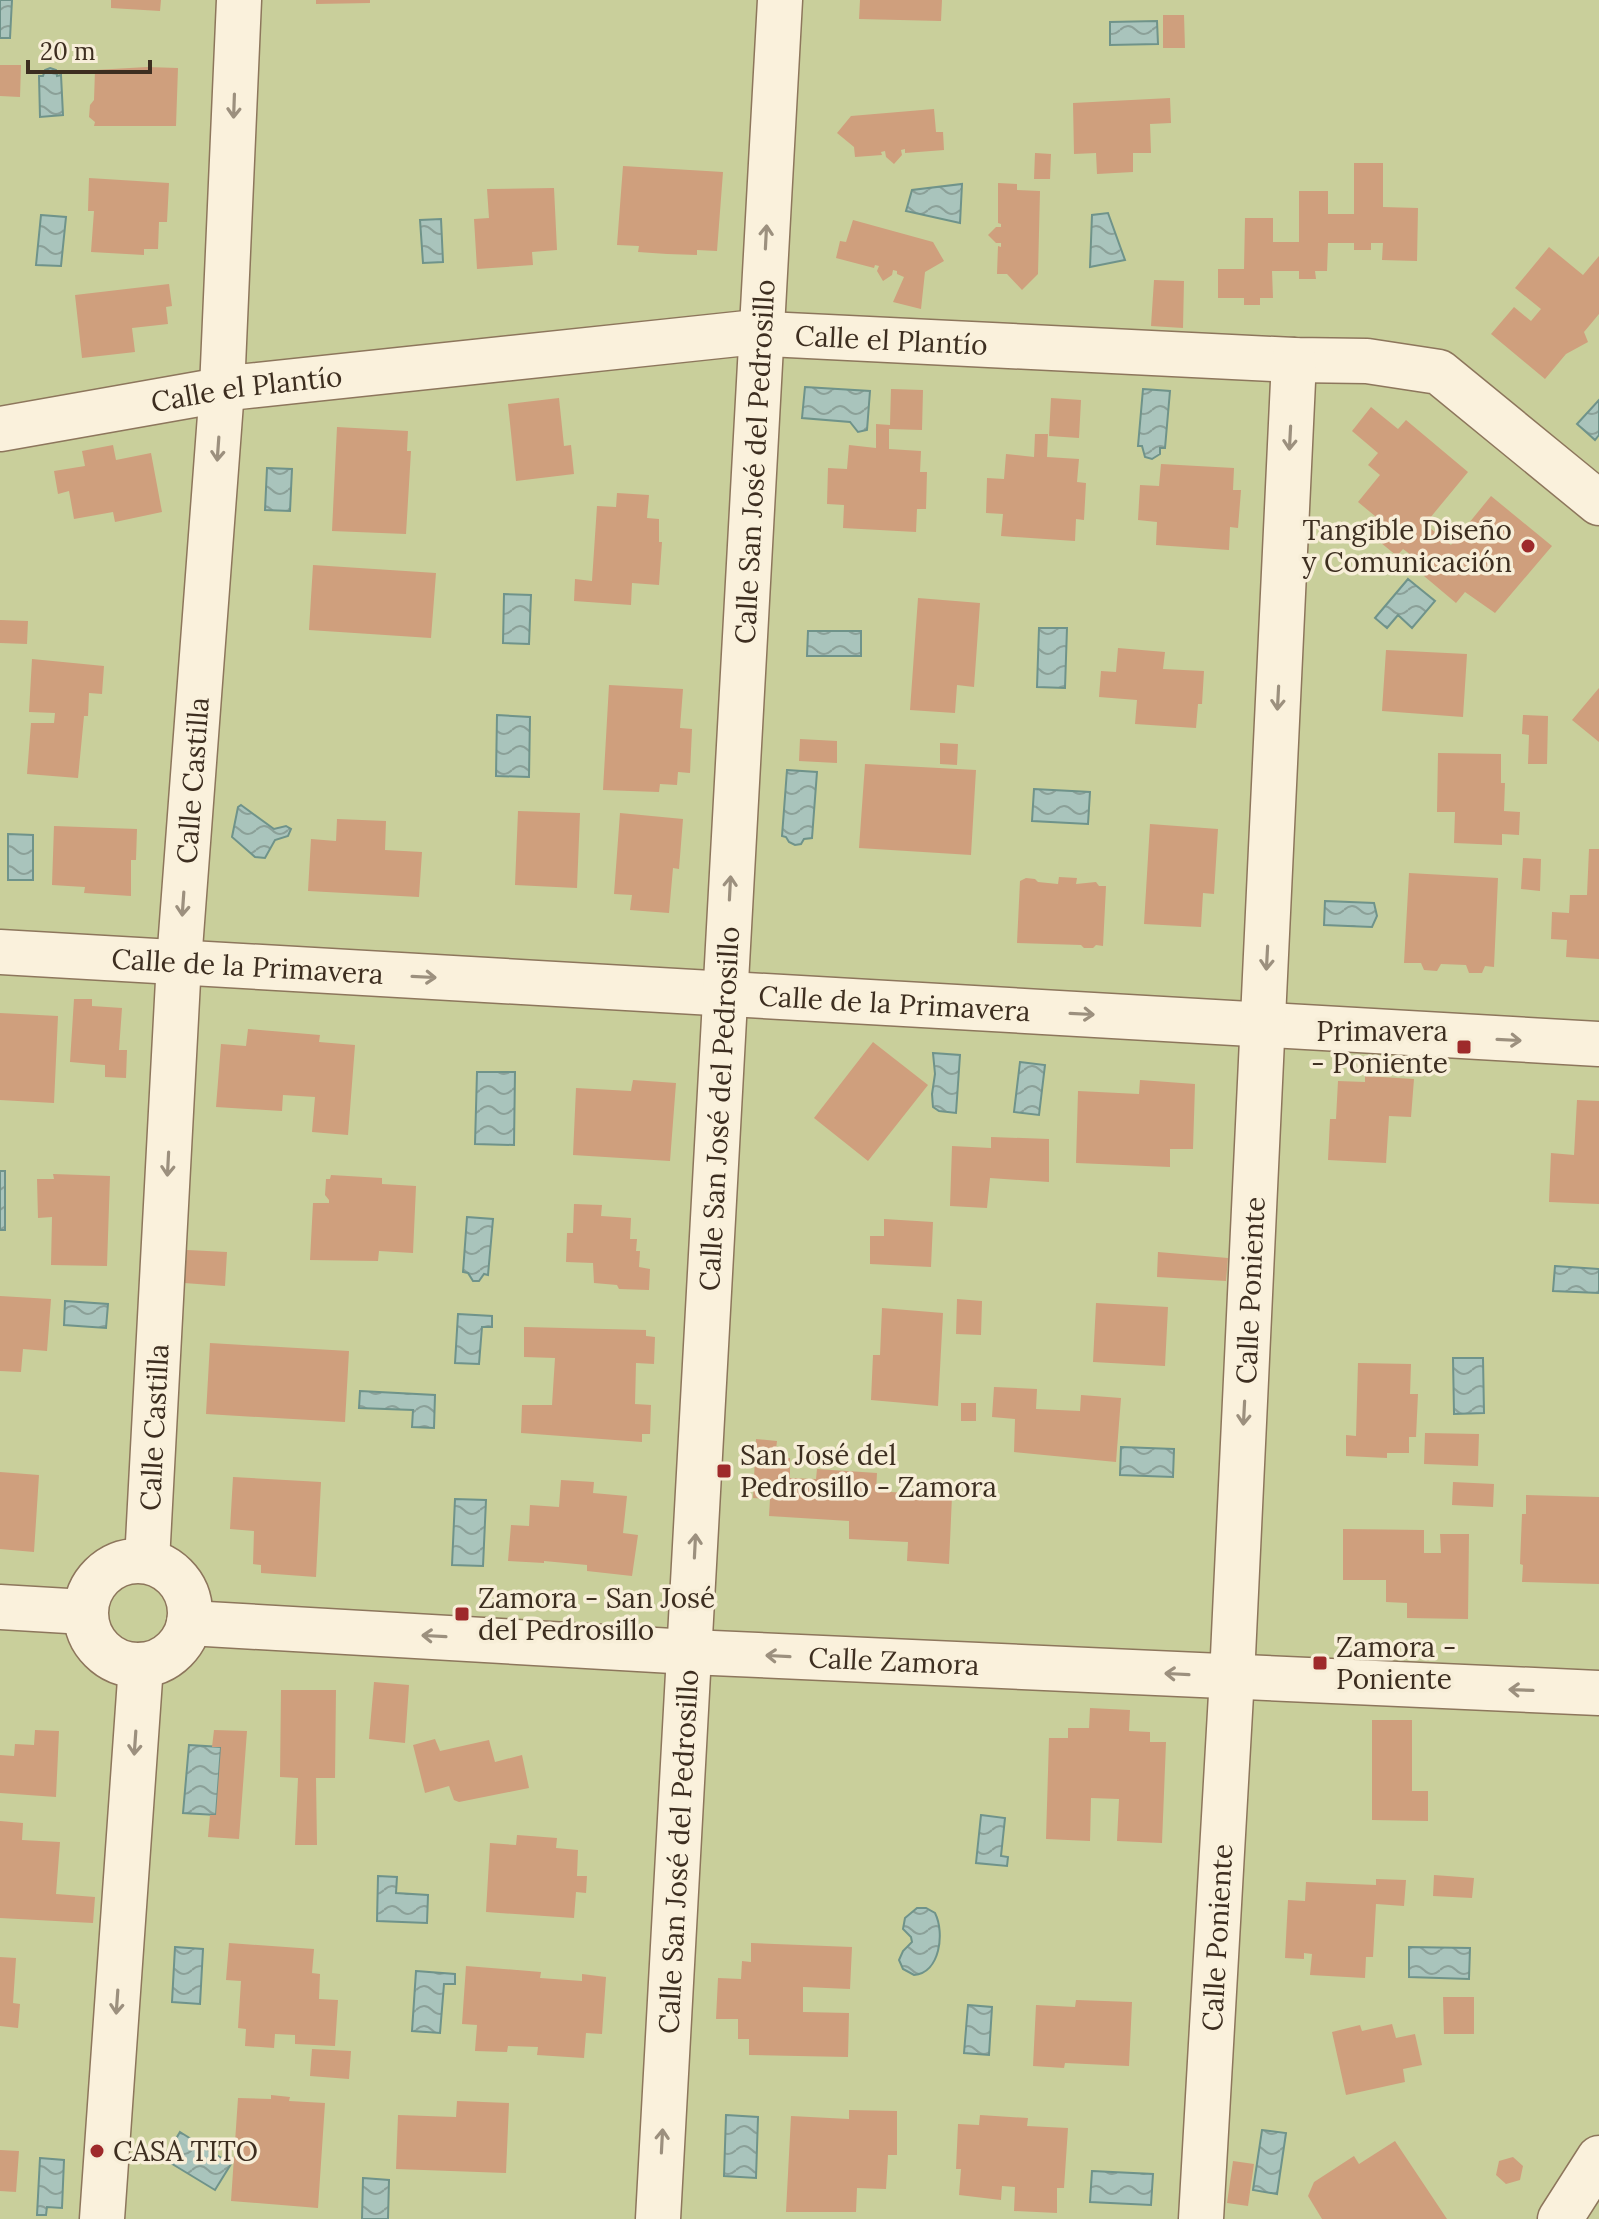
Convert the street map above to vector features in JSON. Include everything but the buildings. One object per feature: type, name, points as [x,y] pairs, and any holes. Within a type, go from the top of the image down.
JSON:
[{"type":"street","name":"Calle Castilla","points":[[147,1561],[179,962],[222,389],[239,0]]},
{"type":"street","name":"Calle San José del Pedrosillo","points":[[658,2219],[780,0]]},
{"type":"street","name":"Calle el Plantío","points":[[0,429],[222,389],[760,333],[1367,361],[1439,372],[1599,503]]},
{"type":"street","name":"Calle Poniente","points":[[1201,2219],[1232,1677],[1294,360]]},
{"type":"street","name":"Calle de la Primavera","points":[[0,952],[1599,1044]]},
{"type":"street","points":[[147,1561],[166,1569],[181,1583],[189,1602],[189,1623],[183,1639],[172,1652],[157,1661],[141,1665],[120,1662],[101,1651],[89,1633],[85,1612],[90,1590],[104,1572],[124,1562],[147,1561]]},
{"type":"street","points":[[0,1607],[85,1612]]},
{"type":"street","name":"Calle Zamora","points":[[189,1623],[690,1652],[1599,1693]]},
{"type":"street","points":[[102,2219],[141,1665]]},
{"type":"street","points":[[1560,2219],[1599,2158]]},
{"type":"green space","points":[[0,0],[1599,0],[1599,2219],[0,2219]]},
{"type":"water","points":[[0,0],[12,0],[10,38],[0,38]]},
{"type":"water","points":[[1157,21],[1158,44],[1110,45],[1110,22]]},
{"type":"water","points":[[50,68],[56,70],[57,76],[61,75],[63,115],[40,117],[39,76]]},
{"type":"water","points":[[962,184],[960,223],[906,211],[912,190]]},
{"type":"water","points":[[1108,213],[1125,260],[1090,267],[1092,215]]},
{"type":"water","points":[[41,215],[66,217],[61,266],[36,265]]},
{"type":"water","points":[[441,219],[443,262],[423,263],[420,220]]},
{"type":"water","points":[[805,387],[870,391],[867,430],[858,432],[850,422],[802,418]]},
{"type":"water","points":[[1143,389],[1170,391],[1165,448],[1160,448],[1160,454],[1152,459],[1145,457],[1142,446],[1138,446]]},
{"type":"water","points":[[1599,400],[1599,435],[1595,440],[1577,424]]},
{"type":"water","points":[[267,468],[292,469],[290,511],[265,510]]},
{"type":"water","points":[[1408,579],[1435,601],[1412,628],[1398,615],[1387,628],[1375,618]]},
{"type":"water","points":[[504,594],[531,595],[529,644],[503,643]]},
{"type":"water","points":[[1039,628],[1067,628],[1065,688],[1037,687]]},
{"type":"water","points":[[808,631],[861,631],[861,656],[807,656]]},
{"type":"water","points":[[497,715],[530,717],[529,777],[496,776]]},
{"type":"water","points":[[787,770],[817,772],[812,838],[795,845],[782,836]]},
{"type":"water","points":[[1034,789],[1090,792],[1088,824],[1032,821]]},
{"type":"water","points":[[241,805],[274,829],[286,826],[291,829],[288,836],[275,840],[265,858],[255,857],[232,837]]},
{"type":"water","points":[[8,834],[33,835],[33,880],[8,880]]},
{"type":"water","points":[[1325,901],[1374,903],[1377,916],[1372,927],[1324,925]]},
{"type":"water","points":[[933,1053],[960,1055],[956,1113],[933,1107]]},
{"type":"water","points":[[1020,1062],[1045,1065],[1039,1115],[1014,1112]]},
{"type":"water","points":[[477,1072],[515,1072],[514,1145],[475,1144]]},
{"type":"water","points":[[0,1171],[5,1171],[5,1230],[0,1230]]},
{"type":"water","points":[[467,1217],[493,1219],[488,1275],[484,1274],[479,1281],[473,1281],[468,1273],[463,1272]]},
{"type":"water","points":[[1555,1266],[1599,1269],[1599,1293],[1553,1291]]},
{"type":"water","points":[[65,1301],[108,1304],[106,1328],[64,1325]]},
{"type":"water","points":[[458,1314],[492,1316],[492,1327],[482,1327],[479,1364],[455,1363]]},
{"type":"water","points":[[1453,1358],[1483,1358],[1484,1413],[1454,1414]]},
{"type":"water","points":[[360,1391],[435,1395],[434,1428],[412,1427],[413,1410],[359,1408]]},
{"type":"water","points":[[1121,1447],[1174,1449],[1173,1477],[1120,1475]]},
{"type":"water","points":[[455,1499],[486,1500],[483,1566],[452,1565]]},
{"type":"water","points":[[189,1745],[221,1747],[216,1815],[183,1813]]},
{"type":"water","points":[[981,1815],[1005,1818],[1001,1856],[1008,1857],[1007,1866],[976,1863]]},
{"type":"water","points":[[378,1876],[397,1877],[396,1893],[428,1895],[427,1923],[377,1921]]},
{"type":"water","points":[[917,1908],[926,1908],[935,1913],[940,1941],[930,1967],[914,1975],[903,1969],[899,1960],[912,1942],[903,1929],[905,1918]]},
{"type":"water","points":[[175,1947],[203,1949],[200,2004],[172,2002]]},
{"type":"water","points":[[1409,1947],[1470,1948],[1469,1979],[1409,1977]]},
{"type":"water","points":[[416,1971],[455,1974],[455,1984],[444,1984],[440,2033],[412,2031]]},
{"type":"water","points":[[968,2005],[992,2007],[989,2055],[964,2053]]},
{"type":"water","points":[[726,2115],[758,2117],[756,2178],[724,2176]]},
{"type":"water","points":[[1262,2130],[1286,2133],[1277,2194],[1253,2190]]},
{"type":"water","points":[[180,2132],[231,2164],[215,2190],[164,2159]]},
{"type":"water","points":[[40,2158],[64,2160],[62,2208],[47,2207],[46,2215],[37,2215]]},
{"type":"water","points":[[1092,2171],[1153,2174],[1151,2205],[1090,2202]]},
{"type":"water","points":[[363,2178],[389,2180],[388,2219],[362,2219]]},
{"type":"place","name":"Tangible Diseño y Comunicación","points":[[1528,546]]},
{"type":"place","name":"Primavera - Poniente","points":[[1464,1047]]},
{"type":"place","name":"San José del Pedrosillo - Zamora","points":[[724,1471]]},
{"type":"place","name":"Zamora - San José del Pedrosillo","points":[[462,1614]]},
{"type":"place","name":"Zamora - Poniente","points":[[1320,1663]]},
{"type":"place","name":"CASA TITO","points":[[97,2151]]}]
